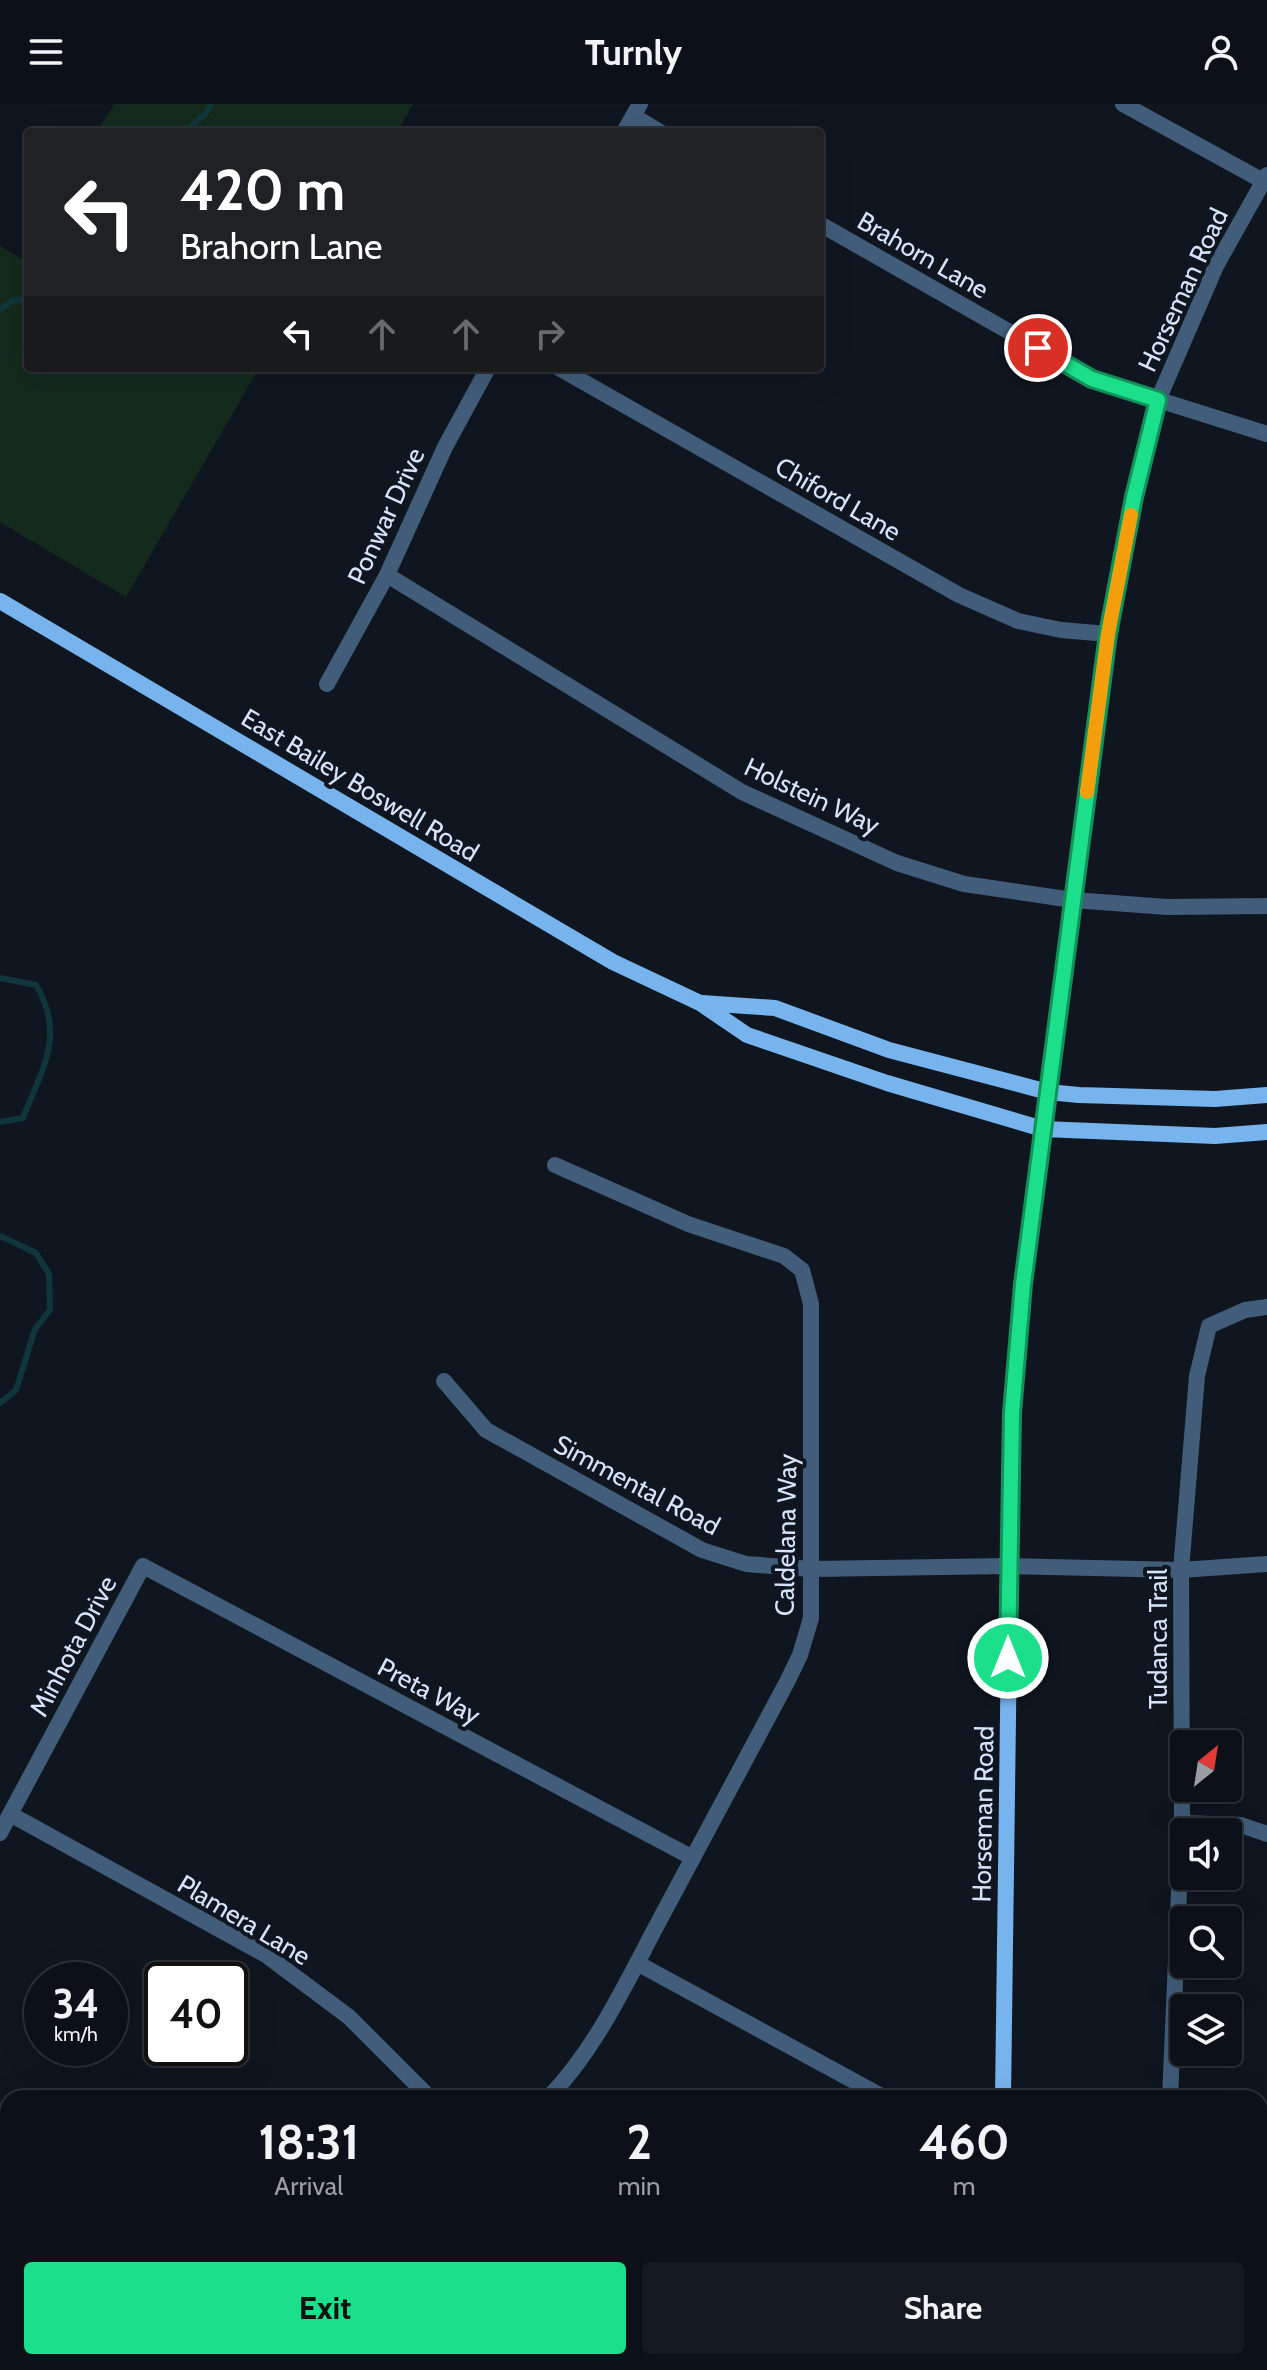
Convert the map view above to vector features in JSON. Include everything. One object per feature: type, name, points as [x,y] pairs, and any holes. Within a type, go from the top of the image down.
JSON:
[{"type":"street","points":[[1123,104],[1265,178]]},
{"type":"street","points":[[626,128],[636,110],[656,128]]},
{"type":"street","name":"Horseman Road","points":[[1003,2090],[1012,1413],[1023,1284],[1108,634],[1134,497],[1158,400],[1216,266],[1265,178]]},
{"type":"street","name":"Brahorn Lane","points":[[824,226],[1092,379],[1267,434]]},
{"type":"street","name":"Ponwar Drive","points":[[327,684],[387,575],[445,447],[486,372]]},
{"type":"street","name":"Chiford Lane","points":[[566,372],[959,595],[1018,621],[1061,630],[1108,634]]},
{"type":"street","name":"Holstein Way","points":[[387,575],[742,792],[897,863],[964,884],[1073,900],[1167,907],[1267,906]]},
{"type":"street","name":"East Bailey Boswell Road","points":[[0,601],[613,962],[700,1003],[747,1035],[887,1083],[1043,1129],[1215,1136],[1267,1132]]},
{"type":"street","name":"East Bailey Boswell Road","points":[[700,1003],[775,1008],[889,1050],[1048,1092],[1215,1099],[1267,1095]]},
{"type":"street","name":"Caldelana Way","points":[[555,1165],[688,1224],[784,1256],[802,1270],[811,1304],[811,1618],[800,1655],[637,1963],[590,2046],[555,2090]]},
{"type":"street","name":"Tudanca Trail","points":[[1182,1818],[1181,1570],[1197,1376],[1209,1326],[1245,1310],[1267,1307]]},
{"type":"street","name":"Simmental Road","points":[[444,1381],[486,1430],[702,1550],[746,1564],[811,1569],[1009,1566],[1181,1570],[1267,1564]]},
{"type":"street","name":"Minhota Drive","points":[[0,1833],[143,1566]]},
{"type":"street","name":"Preta Way","points":[[143,1566],[693,1858]]},
{"type":"street","name":"Plamera Lane","points":[[10,1814],[266,1955],[349,2017],[422,2090]]},
{"type":"street","points":[[1242,1825],[1267,1834]]},
{"type":"street","name":"Tudanca Trail","points":[[1170,2090],[1179,1890]]},
{"type":"street","points":[[637,1963],[870,2090]]},
{"type":"green space","points":[[114,104],[413,104],[399,128],[99,128]]},
{"type":"green space","points":[[0,246],[22,259],[24,256],[24,372],[257,372],[126,597],[0,522]]},
{"type":"waterway","points":[[189,128],[211,104]]},
{"type":"waterway","points":[[0,309],[14,300],[24,299]]},
{"type":"waterway","points":[[0,978],[36,985],[45,1003],[50,1036],[43,1068],[23,1118],[0,1122]]},
{"type":"waterway","points":[[0,1236],[36,1253],[49,1274],[50,1310],[35,1329],[16,1390],[0,1403]]},
{"type":"slow traffic","points":[[1087,792],[1108,634],[1131,515]]},
{"type":"route","points":[[1008,1658],[1012,1413],[1023,1284],[1108,634],[1134,497],[1158,400],[1092,379],[1038,348]]}]
